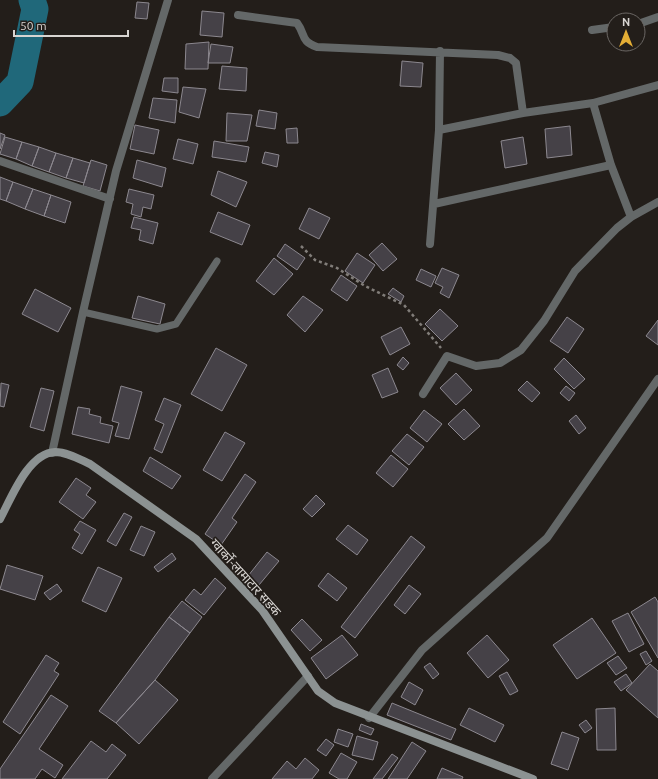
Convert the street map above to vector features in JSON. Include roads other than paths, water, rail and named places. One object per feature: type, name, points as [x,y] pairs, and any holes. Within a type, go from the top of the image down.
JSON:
[{"type":"main road","points":[[0,519],[26,471],[40,457],[52,453]]},
{"type":"main road","name":"ग्वार्को-लामाटार सडक","points":[[52,453],[72,455],[90,464],[196,539],[262,610],[318,691],[335,704],[533,779]]},
{"type":"street","points":[[52,453],[118,163],[168,0]]},
{"type":"street","points":[[238,15],[298,23],[301,28],[302,36],[308,44],[317,47],[440,51],[498,55],[510,58],[516,63],[523,114]]},
{"type":"street","points":[[646,21],[658,17]]},
{"type":"street","points":[[592,30],[606,28]]},
{"type":"street","points":[[430,244],[439,130],[440,51]]},
{"type":"street","points":[[439,130],[523,114],[593,103],[658,85]]},
{"type":"street","points":[[593,103],[611,165],[631,217]]},
{"type":"street","points":[[0,161],[110,199]]},
{"type":"street","points":[[434,204],[611,165]]},
{"type":"street","points":[[423,394],[447,356],[476,366],[500,363],[521,350],[544,321],[575,271],[617,228],[631,217],[658,202]]},
{"type":"street","points":[[369,718],[422,650],[547,538],[658,379]]},
{"type":"street","points":[[212,779],[308,676]]},
{"type":"lane","points":[[83,312],[157,329],[176,324],[217,261]]},
{"type":"waterway","points":[[0,103],[20,82],[35,9],[32,0]]}]
